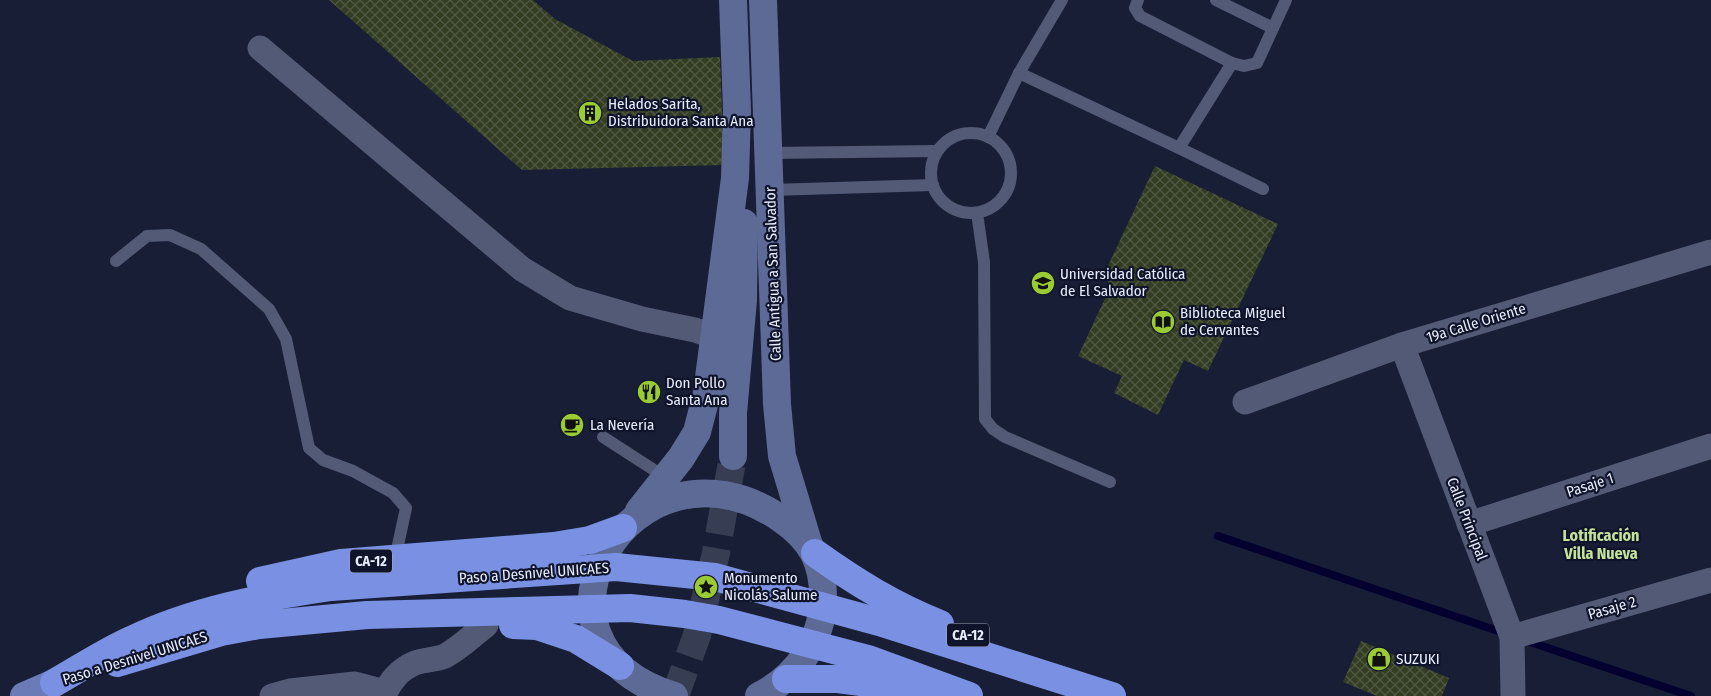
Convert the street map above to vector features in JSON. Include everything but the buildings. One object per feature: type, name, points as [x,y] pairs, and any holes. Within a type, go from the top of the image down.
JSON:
[{"type":"highway","name":"CA-12","points":[[131,649],[153,623],[198,602],[257,581],[340,563],[554,546],[590,540],[627,525]]},
{"type":"highway","name":"CA-12","points":[[812,548],[858,584],[906,610],[964,634],[1131,696]]},
{"type":"highway","points":[[395,559],[404,628]]},
{"type":"highway","name":"Paso a Desnivel UNICAES","points":[[54,683],[131,649],[170,624],[242,603],[294,592],[331,587],[616,567],[715,577],[879,622],[1112,696]]},
{"type":"highway","name":"Paso a Desnivel UNICAES","points":[[131,649],[259,625],[367,615],[630,608],[719,620],[868,659],[969,696]]},
{"type":"highway","points":[[131,649],[164,657],[209,650],[404,628],[486,625],[537,626],[576,639],[627,678]]},
{"type":"highway","points":[[786,679],[838,679],[922,696]]},
{"type":"main road","points":[[674,696],[627,678],[600,638],[591,601],[596,574],[602,558],[612,542],[680,458],[696,432],[708,394],[735,178],[737,110],[733,0]]},
{"type":"main road","name":"Calle Antigua a San Salvador","points":[[760,696],[786,679],[806,655],[821,622],[824,588],[782,456],[777,404],[763,0]]},
{"type":"main road","points":[[733,456],[733,413],[744,300],[744,216],[735,178]]},
{"type":"main road","points":[[627,525],[645,511],[661,502],[687,495],[715,494],[733,497],[764,508],[787,523],[812,548]]},
{"type":"main road","points":[[24,696],[54,683]]},
{"type":"street","points":[[260,48],[522,269],[570,298],[642,319],[695,330],[715,337]]},
{"type":"street","name":"19a Calle Oriente","points":[[1245,402],[1402,345],[1711,252]]},
{"type":"street","name":"Calle Principal","points":[[1402,345],[1512,637],[1513,696]]},
{"type":"street","name":"Pasaje 1","points":[[1469,524],[1711,446]]},
{"type":"street","name":"Pasaje 2","points":[[1512,637],[1711,580]]},
{"type":"street","points":[[272,696],[290,691],[355,684],[384,694],[393,678],[402,670],[415,663],[444,657],[486,625]]},
{"type":"lane","points":[[988,137],[1019,73],[1062,0]]},
{"type":"lane","points":[[1138,0],[1135,8],[1140,16],[1232,64],[1244,66],[1257,62],[1286,0]]},
{"type":"lane","points":[[1216,0],[1273,28]]},
{"type":"lane","points":[[1179,148],[1232,64]]},
{"type":"lane","points":[[1019,73],[1263,189]]},
{"type":"lane","points":[[977,134],[988,137],[998,143],[1005,152],[1010,168],[1010,185],[998,203],[988,209],[977,213],[955,210],[945,204],[937,195],[931,173],[932,162],[937,152],[954,137],[977,134]]},
{"type":"lane","points":[[768,153],[937,152]]},
{"type":"lane","points":[[771,190],[933,185]]},
{"type":"lane","points":[[977,213],[984,262],[985,419],[993,429],[1005,437],[1110,482]]},
{"type":"lane","points":[[116,261],[147,236],[170,235],[201,249],[269,309],[286,339],[309,448],[323,460],[353,471],[393,493],[406,508],[395,559]]},
{"type":"lane","points":[[603,437],[666,477],[687,495]]},
{"type":"waterway","points":[[1218,536],[1504,633]]},
{"type":"waterway","points":[[1527,641],[1691,696]]},
{"type":"tunnel","points":[[675,696],[697,635],[716,553],[733,456]]},
{"type":"place","name":"Helados Sarita, Distribuidora Santa Ana","points":[[590,113]]},
{"type":"place","name":"Universidad Católica de El Salvador","points":[[1043,283]]},
{"type":"place","name":"Biblioteca Miguel de Cervantes","points":[[1163,322]]},
{"type":"place","name":"Don Pollo Santa Ana","points":[[649,392]]},
{"type":"place","name":"La Nevería","points":[[572,425]]},
{"type":"place","name":"Monumento Nicolás Salume","points":[[706,587]]},
{"type":"place","name":"SUZUKI","points":[[1379,659]]},
{"type":"district","name":"Lotificación Villa Nueva","points":[[1601,544]]}]
